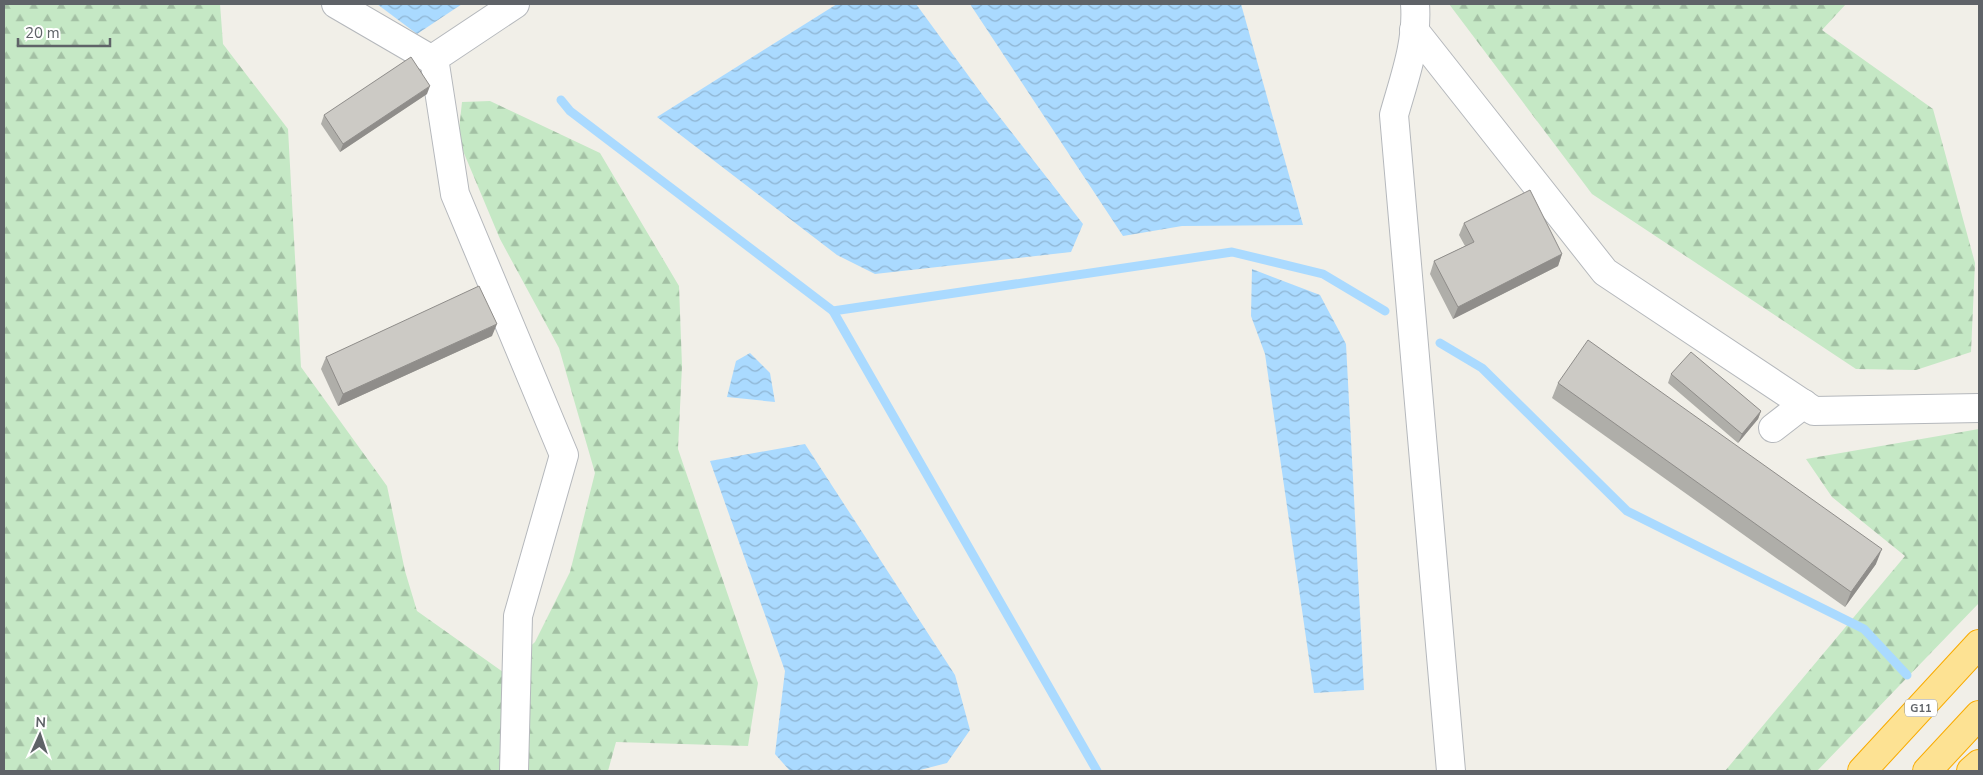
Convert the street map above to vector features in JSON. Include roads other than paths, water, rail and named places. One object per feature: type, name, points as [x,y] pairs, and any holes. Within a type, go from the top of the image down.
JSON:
[{"type":"highway","name":"G11","points":[[1862,771],[1979,644]]},
{"type":"highway","points":[[1927,771],[1979,715]]},
{"type":"highway","points":[[1971,771],[1979,764]]},
{"type":"street","points":[[336,4],[434,61]]},
{"type":"street","points":[[514,771],[518,616],[564,455],[455,194],[434,58],[515,4]]},
{"type":"street","points":[[1415,17],[1605,272],[1814,411],[1979,408]]},
{"type":"street","points":[[1415,17],[1411,52],[1394,116],[1451,771]]},
{"type":"street","points":[[1773,428],[1804,404]]},
{"type":"water","points":[[377,4],[462,4],[417,34]]},
{"type":"water","points":[[837,4],[916,4],[984,97],[1083,224],[1071,252],[875,274],[837,255],[657,117]]},
{"type":"water","points":[[970,4],[1241,4],[1303,225],[1182,226],[1123,236]]},
{"type":"water","points":[[1252,269],[1320,295],[1346,344],[1364,690],[1314,693],[1265,354],[1251,316]]},
{"type":"water","points":[[750,353],[770,373],[775,402],[727,397],[736,361]]},
{"type":"water","points":[[805,444],[955,675],[970,730],[947,763],[916,771],[790,771],[775,754],[785,671],[710,461]]},
{"type":"waterway","points":[[561,100],[570,111],[833,311],[1097,771]]},
{"type":"waterway","points":[[833,311],[1232,252],[1323,274],[1385,311]]},
{"type":"waterway","points":[[1440,343],[1482,368],[1627,511],[1864,629],[1907,675]]}]
